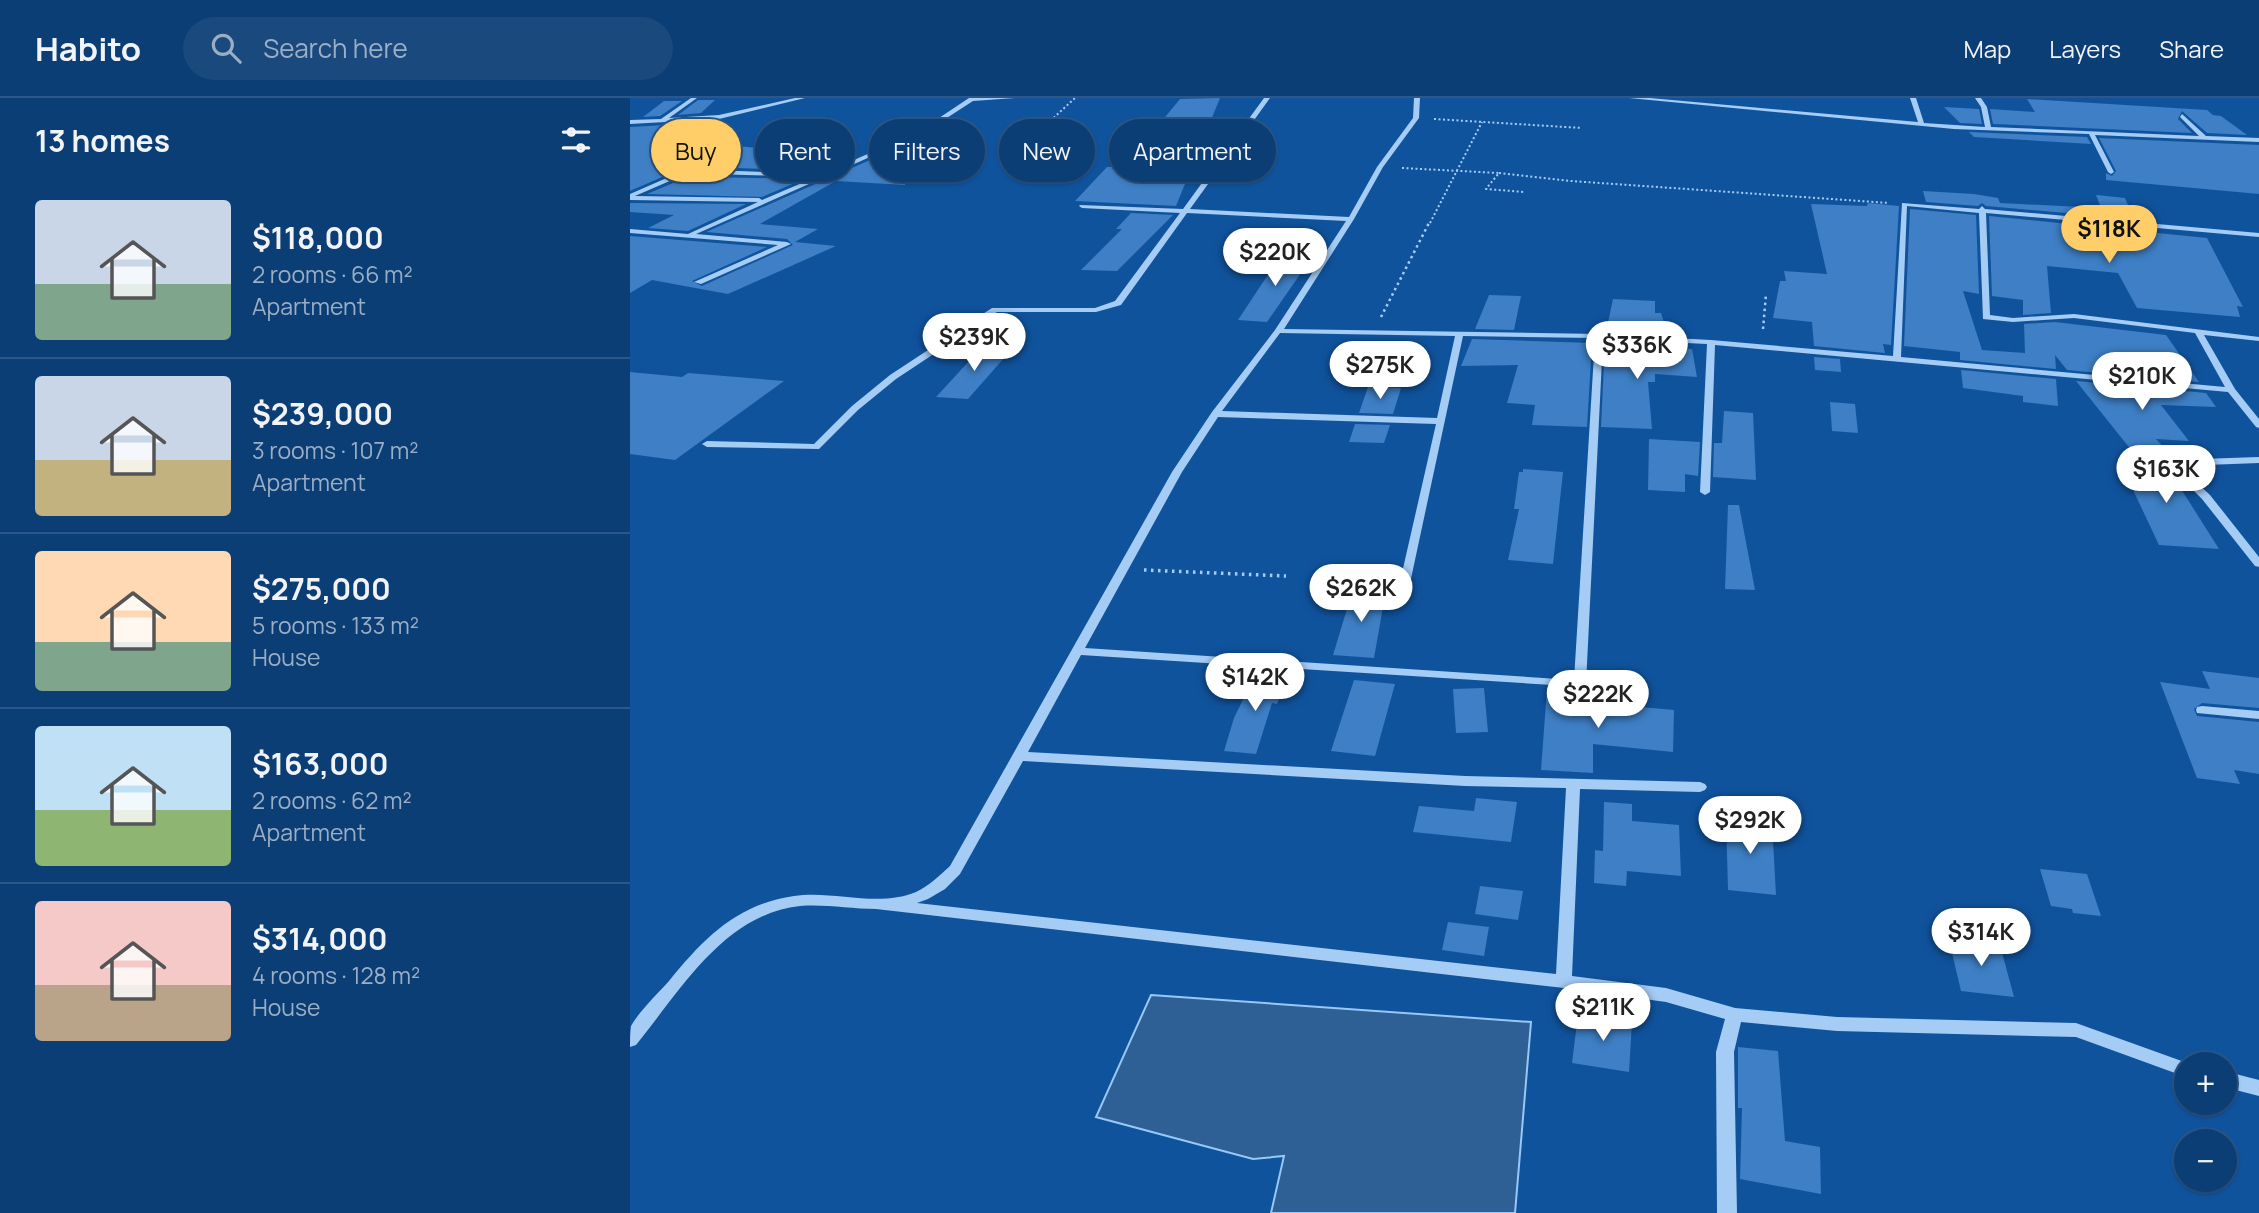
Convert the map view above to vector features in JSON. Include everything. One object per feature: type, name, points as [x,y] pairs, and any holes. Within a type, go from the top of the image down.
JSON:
[{"type":"street","points":[[665,119],[694,98]]},
{"type":"street","points":[[685,119],[732,115],[802,98]]},
{"type":"street","points":[[855,161],[920,133],[972,99],[1012,98]]},
{"type":"street","points":[[708,444],[816,447],[855,408],[893,377],[995,310],[1096,310],[1118,303],[1267,98]]},
{"type":"street","points":[[881,905],[908,901],[942,886],[955,870],[1177,472],[1215,414],[1278,331],[1351,219],[1380,167],[1416,118],[1417,98]]},
{"type":"street","points":[[1632,98],[1988,128],[2259,140]]},
{"type":"street","points":[[1913,98],[1921,123]]},
{"type":"street","points":[[1978,98],[1984,107],[1988,128]]},
{"type":"street","points":[[2182,116],[2205,138]]},
{"type":"street","points":[[630,122],[651,121]]},
{"type":"street","points":[[2091,133],[2111,173]]},
{"type":"street","points":[[630,197],[671,178],[711,172],[755,173]]},
{"type":"street","points":[[691,234],[806,182]]},
{"type":"street","points":[[630,197],[763,200]]},
{"type":"street","points":[[1897,360],[1904,204],[1982,208],[2259,235]]},
{"type":"street","points":[[1082,206],[1351,219]]},
{"type":"street","points":[[1982,208],[1986,317],[2013,320],[2074,316],[2259,340]]},
{"type":"street","points":[[630,231],[786,244],[698,282]]},
{"type":"street","points":[[1278,331],[1600,336],[1711,342],[2231,390]]},
{"type":"street","points":[[2198,332],[2231,390],[2259,425]]},
{"type":"street","points":[[1405,586],[1460,333]]},
{"type":"street","points":[[1077,651],[1580,684],[1600,336]]},
{"type":"street","points":[[1705,492],[1711,342]]},
{"type":"street","points":[[1215,414],[1441,421]]},
{"type":"street","points":[[2259,460],[2171,463],[2206,497],[2259,564]]},
{"type":"street","points":[[2202,710],[2259,715]]},
{"type":"street","points":[[1019,756],[1573,785],[1700,787]]},
{"type":"street","points":[[1564,981],[1573,785]]},
{"type":"street","points":[[630,1040],[715,942],[739,921],[784,903],[809,900],[881,905],[1564,981],[1666,995],[1735,1015],[1837,1024],[2076,1030],[2174,1066]]},
{"type":"street","points":[[1727,1213],[1725,1052],[1735,1015]]},
{"type":"street","points":[[2237,1082],[2259,1088]]},
{"type":"path","points":[[1052,119],[1075,98]]},
{"type":"path","points":[[1416,118],[1582,128]]},
{"type":"path","points":[[1373,332],[1482,122]]},
{"type":"path","points":[[1380,167],[1499,173],[1555,177],[1571,181],[1904,204]]},
{"type":"path","points":[[1499,173],[1486,190],[1524,192]]},
{"type":"path","points":[[1761,347],[1766,294]]},
{"type":"path","points":[[1122,569],[1286,576]]},
{"type":"water","points":[[1151,995],[1531,1022],[1515,1213],[1271,1213],[1284,1156],[1253,1159],[1096,1117]]},
{"type":"building","points":[[1220,98],[1211,119],[1164,119],[1180,99]]},
{"type":"building","points":[[2027,99],[2207,110],[2213,115],[2221,116],[2247,135],[2207,133],[2182,111],[2178,119],[2192,133],[1993,124],[1990,109],[2035,112]]},
{"type":"building","points":[[698,100],[715,100],[701,113],[678,115]]},
{"type":"building","points":[[664,101],[682,101],[660,116],[643,117]]},
{"type":"building","points":[[1944,107],[1979,109],[1982,124],[1960,123]]},
{"type":"building","points":[[651,126],[651,182],[630,191],[630,127]]},
{"type":"building","points":[[1969,132],[2087,137],[2091,144],[1974,137]]},
{"type":"building","points":[[2099,138],[2259,145],[2259,194],[2106,180],[2106,173],[2112,176],[2116,171]]},
{"type":"building","points":[[741,146],[755,148],[755,169],[741,168]]},
{"type":"building","points":[[869,160],[869,182],[905,182],[905,185],[853,182],[855,167]]},
{"type":"building","points":[[1107,167],[1109,182],[1186,182],[1176,206],[1075,201]]},
{"type":"building","points":[[741,178],[755,178],[755,182],[797,182],[762,197],[647,194],[673,183],[741,182]]},
{"type":"building","points":[[820,182],[834,182],[760,224],[818,229],[795,242],[836,246],[728,294],[652,280],[630,293],[630,236],[767,247],[692,281],[702,286],[793,245],[787,239],[706,232]]},
{"type":"building","points":[[1923,191],[1974,194],[1998,198],[2000,203],[2101,208],[2096,195],[2125,198],[2134,219],[1986,206],[1982,203],[1978,206],[1926,202]]},
{"type":"building","points":[[630,203],[746,204],[688,231],[648,228],[674,215],[630,212]]},
{"type":"building","points":[[1868,203],[1899,206],[1891,345],[1883,344],[1885,353],[1814,346],[1812,322],[1773,318],[1780,281],[1786,281],[1784,271],[1827,274],[1811,204],[1867,206]]},
{"type":"building","points":[[1910,209],[1976,215],[1979,294],[1963,291],[1982,350],[2025,353],[2024,324],[2055,322],[2166,335],[2199,382],[2067,370],[2055,355],[2056,369],[1960,360],[1960,352],[1904,346]]},
{"type":"building","points":[[1131,213],[1173,215],[1117,271],[1081,270],[1122,229],[1116,229]]},
{"type":"building","points":[[1989,216],[2207,238],[2243,307],[2237,306],[2240,317],[2137,308],[2118,273],[2047,266],[2051,313],[2023,315],[2023,300],[1992,296]]},
{"type":"building","points":[[1281,255],[1312,257],[1267,322],[1238,320]]},
{"type":"building","points":[[1489,295],[1521,296],[1514,330],[1475,329]]},
{"type":"building","points":[[1613,299],[1655,301],[1655,313],[1661,313],[1668,335],[1606,332]]},
{"type":"building","points":[[1472,339],[1592,343],[1587,427],[1532,425],[1535,405],[1507,403],[1518,365],[1461,366]]},
{"type":"building","points":[[1605,343],[1692,349],[1697,377],[1655,374],[1655,382],[1648,382],[1652,429],[1601,427]]},
{"type":"building","points":[[982,347],[1012,349],[968,399],[936,397]]},
{"type":"building","points":[[1814,357],[1840,359],[1841,372],[1815,370]]},
{"type":"building","points":[[1961,370],[2056,379],[2058,406],[2023,402],[2023,396],[1963,388]]},
{"type":"building","points":[[630,372],[682,377],[688,373],[784,381],[675,460],[630,454]]},
{"type":"building","points":[[2076,381],[2206,393],[2216,407],[2161,405],[2189,441],[2156,439],[2167,451],[2132,451]]},
{"type":"building","points":[[1368,387],[1401,388],[1393,414],[1359,413]]},
{"type":"building","points":[[1830,402],[1855,404],[1858,433],[1832,431]]},
{"type":"building","points":[[1724,411],[1753,413],[1756,480],[1713,477],[1714,443],[1722,443]]},
{"type":"building","points":[[1355,424],[1390,425],[1384,443],[1349,442]]},
{"type":"building","points":[[1649,439],[1700,442],[1698,476],[1685,474],[1685,492],[1648,490]]},
{"type":"building","points":[[2118,458],[2164,462],[2219,549],[2159,545]]},
{"type":"building","points":[[1523,469],[1563,472],[1553,564],[1508,560],[1519,509],[1514,509],[1519,472],[1523,472]]},
{"type":"building","points":[[1728,505],[1739,505],[1755,590],[1725,589]]},
{"type":"building","points":[[1353,589],[1386,590],[1374,658],[1333,655]]},
{"type":"building","points":[[2202,671],[2259,678],[2259,708],[2202,703],[2194,709],[2197,716],[2259,722],[2259,774],[2234,770],[2240,784],[2197,778],[2160,682],[2210,689]]},
{"type":"building","points":[[1256,673],[1288,676],[1277,704],[1272,703],[1256,754],[1224,751],[1234,718]]},
{"type":"building","points":[[1354,680],[1395,684],[1375,756],[1331,751]]},
{"type":"building","points":[[1484,688],[1488,732],[1456,733],[1453,689]]},
{"type":"building","points":[[1547,689],[1596,692],[1596,703],[1674,710],[1673,752],[1593,744],[1593,773],[1541,770]]},
{"type":"building","points":[[1476,798],[1517,802],[1511,842],[1413,832],[1419,806],[1474,811]]},
{"type":"building","points":[[1604,802],[1632,804],[1632,821],[1679,825],[1681,876],[1627,871],[1626,886],[1594,883],[1595,850],[1603,851]]},
{"type":"building","points":[[1726,817],[1772,822],[1776,895],[1728,890]]},
{"type":"building","points":[[2040,869],[2087,874],[2101,916],[2073,913],[2072,909],[2051,906]]},
{"type":"building","points":[[1480,886],[1523,891],[1518,920],[1475,914]]},
{"type":"building","points":[[1448,922],[1489,927],[1484,956],[1442,950]]},
{"type":"building","points":[[1949,940],[2000,945],[2014,997],[1961,991]]},
{"type":"building","points":[[1578,1015],[1632,1022],[1629,1072],[1572,1063]]},
{"type":"building","points":[[1738,1047],[1778,1051],[1785,1141],[1820,1147],[1821,1194],[1740,1179],[1742,1108],[1738,1108]]}]
